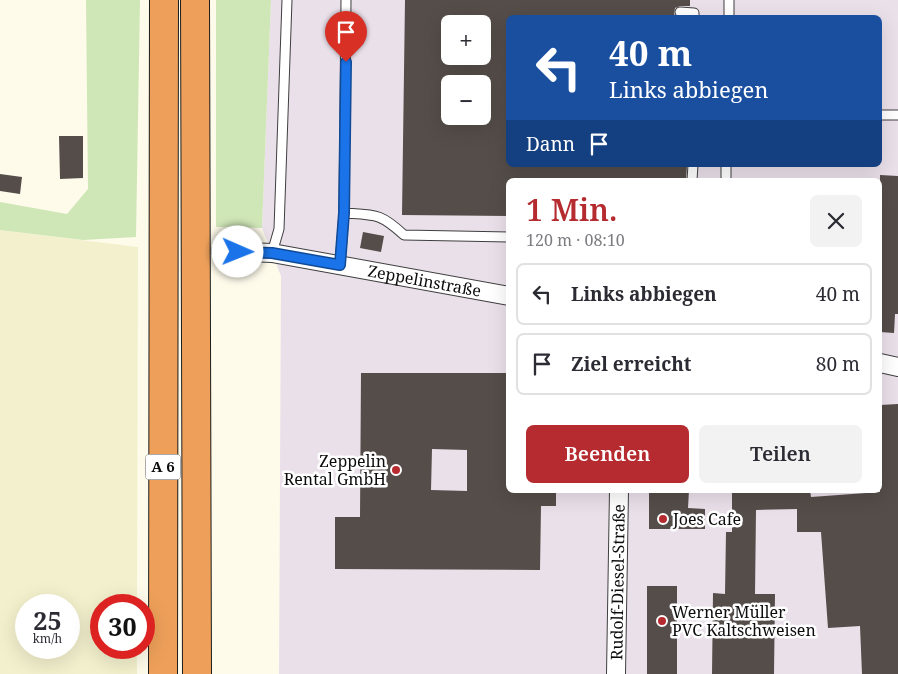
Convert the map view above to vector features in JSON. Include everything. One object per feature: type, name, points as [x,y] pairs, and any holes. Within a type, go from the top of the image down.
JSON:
[{"type":"highway","name":"A 6","points":[[164,0],[164,674]]},
{"type":"highway","name":"A 6","points":[[195,0],[205,251],[197,674]]},
{"type":"street","name":"Zeppelinstraße","points":[[205,251],[272,253],[506,295]]},
{"type":"street","points":[[882,363],[898,366]]},
{"type":"street","name":"Rudolf-Diesel-Straße","points":[[616,674],[618,493]]},
{"type":"lane","points":[[272,253],[278,229],[286,0]]},
{"type":"lane","points":[[340,265],[344,213],[346,0]]},
{"type":"lane","points":[[729,0],[729,15]]},
{"type":"lane","points":[[680,12],[694,12],[694,15]]},
{"type":"lane","points":[[882,114],[898,115]]},
{"type":"lane","points":[[344,213],[379,216],[390,222],[404,235],[506,237]]},
{"type":"shaded area","points":[[271,0],[898,0],[898,674],[279,674],[281,276],[262,228]]},
{"type":"shaded area","points":[[0,230],[138,247],[137,594],[90,594],[90,659],[137,659],[137,674],[0,674]]},
{"type":"green space","points":[[86,0],[140,0],[136,237],[83,240],[0,230],[0,202],[67,214],[88,189]]},
{"type":"green space","points":[[216,0],[271,0],[262,228],[216,227]]},
{"type":"building","points":[[405,0],[690,0],[690,6],[675,8],[675,15],[506,15],[506,167],[687,167],[686,178],[506,178],[506,216],[402,215]]},
{"type":"building","points":[[59,136],[83,136],[83,178],[60,179]]},
{"type":"building","points":[[0,174],[22,177],[20,194],[0,191]]},
{"type":"building","points":[[880,175],[898,176],[898,314],[895,314],[894,333],[882,332],[882,178],[880,178]]},
{"type":"building","points":[[363,232],[384,236],[381,252],[360,248]]},
{"type":"building","name":"Zeppelin Rental GmbH","points":[[361,373],[506,373],[506,493],[556,493],[556,506],[541,506],[540,570],[335,569],[335,517],[360,517]],"holes":[[[432,449],[467,450],[467,491],[431,490]]]},
{"type":"building","points":[[898,404],[898,674],[862,674],[860,626],[828,628],[821,532],[797,532],[797,509],[756,510],[755,594],[775,594],[774,674],[712,674],[713,593],[725,594],[726,532],[732,532],[732,493],[810,493],[811,497],[882,493],[882,405]]},
{"type":"building","points":[[649,493],[689,493],[688,508],[705,509],[705,529],[649,529]]},
{"type":"building","name":"Werner Müller PVC Kaltschweisen","points":[[647,586],[677,586],[677,674],[647,674]]},
{"type":"place","name":"Zeppelin Rental GmbH","points":[[396,470]]},
{"type":"place","name":"Joes Cafe","points":[[663,519]]},
{"type":"place","name":"Werner Müller PVC Kaltschweisen","points":[[662,621]]},
{"type":"route","points":[[238,252],[272,253],[340,265],[344,213],[346,62]]}]
